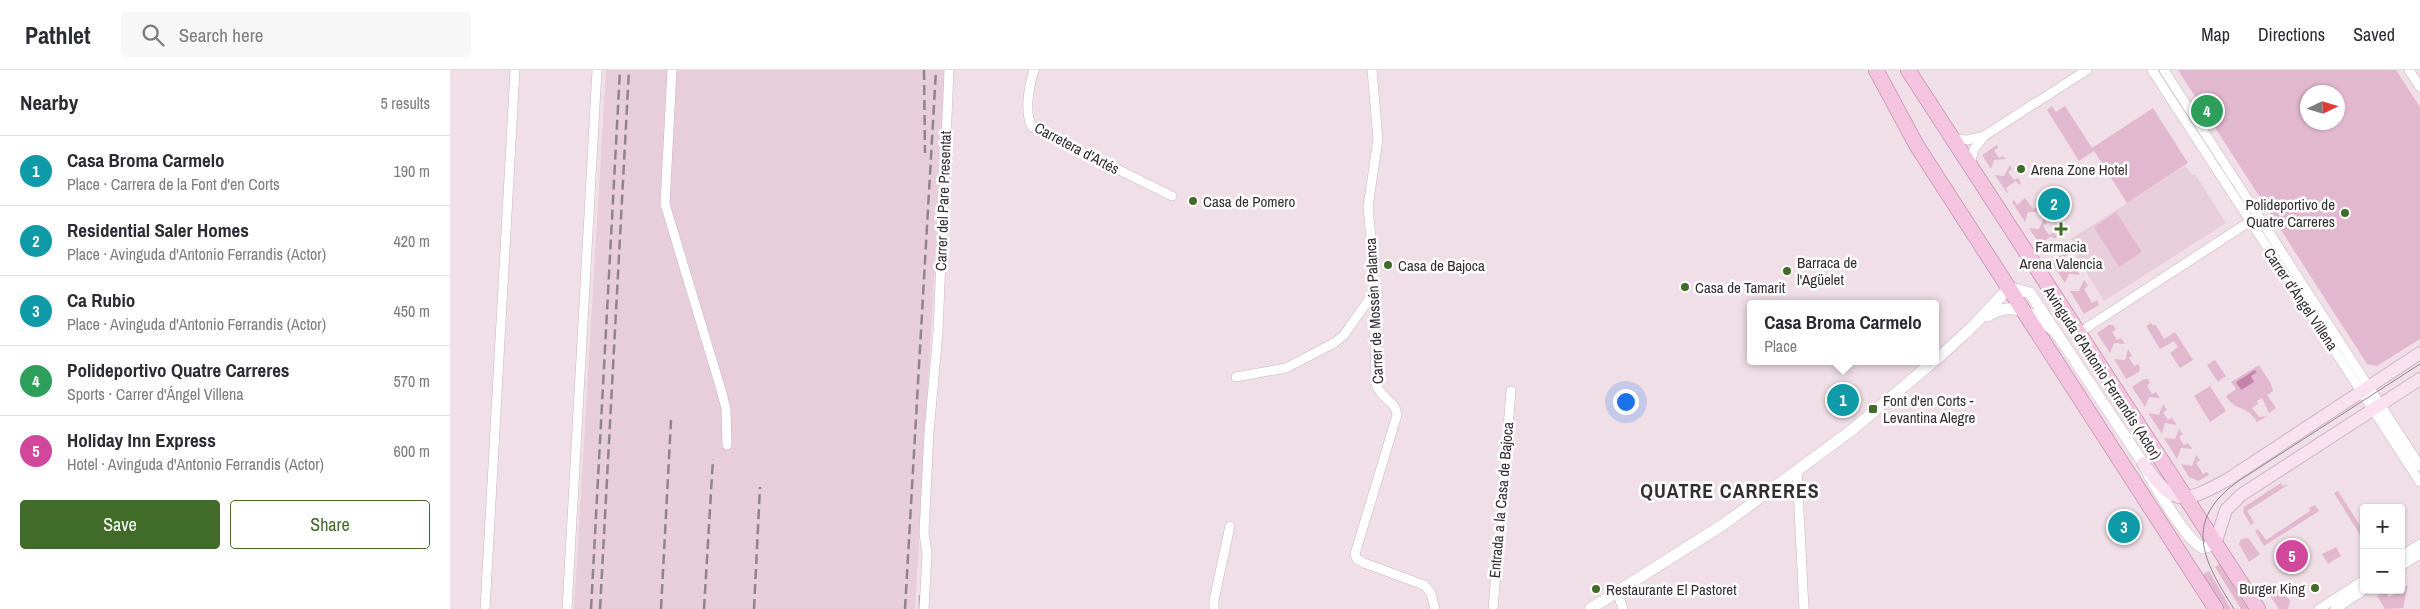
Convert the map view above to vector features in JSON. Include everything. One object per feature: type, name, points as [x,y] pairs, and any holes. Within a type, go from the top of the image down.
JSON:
[{"type":"main road","name":"Avinguda d'Antonio Ferrandis (Actor)","points":[[1908,70],[1954,139],[2077,334],[2258,609]]},
{"type":"main road","name":"Avinguda d'Antonio Ferrandis (Actor)","points":[[1877,74],[1917,146],[2216,609]]},
{"type":"main road","points":[[2215,544],[2226,510],[2241,494],[2371,398],[2420,353]]},
{"type":"main road","points":[[2185,498],[2206,492],[2371,398],[2420,379]]},
{"type":"main road","name":"Avinguda d'Antonio Ferrandis (Actor)","points":[[2143,463],[2161,488],[2177,498],[2185,498]]},
{"type":"street","points":[[485,609],[515,70]]},
{"type":"street","points":[[567,609],[597,70]]},
{"type":"street","points":[[672,70],[665,204],[722,393],[726,409],[727,445]]},
{"type":"street","name":"Carrer del Pare Presentat","points":[[924,609],[927,554],[924,533],[928,441],[938,332],[949,70]]},
{"type":"street","name":"Carretera d'Artés","points":[[1034,70],[1030,81],[1028,120],[1032,128],[1172,196]]},
{"type":"street","name":"Carrer de Mossén Palanca","points":[[1372,70],[1378,139],[1368,207],[1374,292],[1376,383],[1379,392],[1395,406],[1398,415],[1355,554],[1364,563],[1424,585],[1431,593],[1435,609]]},
{"type":"street","points":[[1954,139],[1968,140],[1984,136],[2087,70]]},
{"type":"street","name":"Carrer d'Ángel Villena","points":[[2152,70],[2249,222],[2371,398]]},
{"type":"street","name":"Carrer d'Ángel Villena","points":[[2164,70],[2371,398]]},
{"type":"street","points":[[2409,70],[2420,87]]},
{"type":"street","points":[[1970,166],[1974,149],[1984,136]]},
{"type":"street","points":[[2077,334],[2249,222]]},
{"type":"street","points":[[1972,327],[2000,296],[2010,290]]},
{"type":"street","name":"Avinguda d'Antonio Ferrandis (Actor)","points":[[2010,290],[2025,291],[2034,296],[2143,463],[2153,484],[2192,539],[2203,548],[2215,544]]},
{"type":"street","points":[[1236,378],[1286,368],[1334,343],[1344,335],[1374,292]]},
{"type":"street","points":[[1939,356],[1972,327],[1997,309],[2008,308],[2024,311]]},
{"type":"street","name":"Avinguda d'Antonio Ferrandis (Actor)","points":[[2024,311],[2051,328],[2064,343]]},
{"type":"street","points":[[1590,609],[1724,524],[1796,469],[1882,408],[1929,365]]},
{"type":"street","name":"Entrada a la Casa de Bajoca","points":[[1493,609],[1511,391]]},
{"type":"street","points":[[2371,398],[2420,466]]},
{"type":"street","points":[[2371,398],[2420,482]]},
{"type":"street","points":[[1796,469],[1804,609]]},
{"type":"street","points":[[1214,609],[1214,600],[1230,526]]},
{"type":"street","points":[[2405,553],[2420,544]]},
{"type":"street","points":[[2405,563],[2420,554]]},
{"type":"street","points":[[2318,609],[2360,583]]},
{"type":"street","points":[[1617,592],[1623,609]]},
{"type":"street","points":[[2335,609],[2360,593]]},
{"type":"shaded area","points":[[606,70],[946,70],[915,609],[574,609]]},
{"type":"shaded area","name":"Polideportivo de Quatre Carreres","points":[[2178,70],[2396,70],[2420,107],[2420,339],[2377,366],[2367,364]]},
{"type":"shaded area","points":[[2052,106],[2056,112],[2065,106],[2092,148],[2153,108],[2188,163],[2127,203],[2094,151],[2079,161],[2047,110]]},
{"type":"shaded area","points":[[1997,145],[1998,148],[1994,150],[1999,158],[2003,156],[2006,159],[1994,160],[1991,169],[1982,155]]},
{"type":"shaded area","points":[[2010,165],[2012,169],[2008,172],[2014,180],[2018,178],[2021,183],[2019,185],[2016,181],[2006,188],[2007,193],[1995,175],[2004,176]]},
{"type":"shaded area","points":[[2185,166],[2192,175],[2195,174],[2226,223],[2104,301],[2075,254],[2079,251],[2071,239]]},
{"type":"shaded area","points":[[2025,198],[2033,209],[2037,207],[2040,212],[2028,212],[2025,222],[2012,202],[2014,200],[2017,205]]},
{"type":"shaded area","points":[[2116,212],[2142,252],[2119,267],[2094,227]]},
{"type":"shaded area","points":[[2044,218],[2047,223],[2043,226],[2049,235],[2054,232],[2057,237],[2054,239],[2052,236],[2042,242],[2044,247],[2042,248],[2029,228],[2039,229]]},
{"type":"shaded area","points":[[2063,248],[2068,255],[2063,258],[2072,271],[2076,269],[2080,275],[2069,274],[2065,283],[2048,258],[2052,261],[2063,254],[2060,249]]},
{"type":"shaded area","points":[[2084,280],[2088,286],[2084,289],[2092,303],[2097,300],[2099,305],[2084,314],[2070,291],[2079,291]]},
{"type":"shaded area","points":[[2151,323],[2153,326],[2155,324],[2164,339],[2175,332],[2193,360],[2180,368],[2170,353],[2178,347],[2174,341],[2160,349],[2146,326]]},
{"type":"shaded area","points":[[2109,325],[2113,325],[2116,329],[2112,332],[2117,340],[2121,338],[2125,344],[2114,343],[2110,353],[2097,333]]},
{"type":"shaded area","points":[[2128,349],[2132,356],[2129,358],[2134,366],[2138,364],[2140,368],[2139,372],[2126,379],[2114,359],[2125,360]]},
{"type":"shaded area","points":[[2215,360],[2226,376],[2218,382],[2207,365]]},
{"type":"shaded area","points":[[2259,365],[2271,384],[2273,391],[2267,395],[2276,408],[2269,413],[2262,398],[2257,401],[2258,404],[2252,408],[2259,417],[2267,416],[2257,422],[2248,412],[2233,405],[2226,396],[2236,389],[2231,382]]},
{"type":"shaded area","points":[[2255,370],[2257,372],[2251,376],[2254,382],[2241,390],[2236,382]]},
{"type":"shaded area","points":[[2144,379],[2148,379],[2150,383],[2147,386],[2152,394],[2156,392],[2160,398],[2149,397],[2145,407],[2132,387]]},
{"type":"shaded area","points":[[2210,386],[2226,411],[2210,422],[2194,396]]},
{"type":"shaded area","points":[[2163,404],[2167,410],[2163,412],[2168,420],[2172,418],[2177,425],[2165,423],[2162,434],[2148,413],[2159,415]]},
{"type":"shaded area","points":[[2179,429],[2183,434],[2179,437],[2184,445],[2188,443],[2192,449],[2181,448],[2177,459],[2164,438],[2175,439]]},
{"type":"shaded area","points":[[2196,455],[2200,460],[2196,463],[2203,474],[2207,472],[2209,475],[2198,481],[2189,477],[2181,464],[2192,466]]},
{"type":"shaded area","points":[[2281,483],[2283,486],[2289,484],[2247,511],[2254,522],[2251,525],[2243,512],[2244,507]]},
{"type":"shaded area","points":[[2338,491],[2360,526],[2360,535],[2334,493]]},
{"type":"shaded area","points":[[2315,505],[2319,511],[2264,546],[2255,531],[2258,529],[2266,540],[2310,511],[2309,508]]},
{"type":"shaded area","points":[[2248,538],[2260,554],[2249,562],[2239,544],[2241,539]]},
{"type":"shaded area","points":[[2336,547],[2341,556],[2328,564],[2322,554]]},
{"type":"shaded area","points":[[2220,564],[2249,609],[2241,609],[2215,567]]},
{"type":"shaded area","points":[[2209,571],[2231,609],[2224,609],[2202,575]]},
{"type":"shaded area","points":[[2408,585],[2403,608],[2385,609],[2377,596],[2387,594],[2389,597],[2394,594],[2405,594],[2405,587]]},
{"type":"shaded area","points":[[2281,587],[2290,601],[2288,609],[2279,609],[2269,594]]},
{"type":"waterway","points":[[920,596],[920,609]]},
{"type":"tram line","points":[[2234,609],[2214,574],[2203,542],[2204,526],[2210,511],[2222,495],[2240,480],[2420,364]]},
{"type":"railway","points":[[591,609],[620,70]]},
{"type":"railway","points":[[600,609],[629,70]]},
{"type":"railway","points":[[924,70],[925,153]]},
{"type":"railway","points":[[905,609],[936,70]]},
{"type":"railway","points":[[661,609],[671,420]]},
{"type":"railway","points":[[704,609],[713,459]]},
{"type":"railway","points":[[754,609],[760,487]]},
{"type":"place","name":"Polideportivo Quatre Carreres","points":[[2207,111]]},
{"type":"place","name":"Arena Zone Hotel","points":[[2021,169]]},
{"type":"place","name":"Casa de Pomero","points":[[1193,201]]},
{"type":"place","name":"Residential Saler Homes","points":[[2054,204]]},
{"type":"place","name":"Polideportivo de Quatre Carreres","points":[[2345,213]]},
{"type":"place","name":"Farmacia Arena Valencia","points":[[2061,229]]},
{"type":"place","name":"Casa de Bajoca","points":[[1388,265]]},
{"type":"place","name":"Barraca de l'Agüelet","points":[[1787,271]]},
{"type":"place","name":"Casa de Tamarit","points":[[1685,287]]},
{"type":"place","name":"Casa Broma Carmelo","points":[[1843,400]]},
{"type":"place","name":"Font d'en Corts - Levantina Alegre","points":[[1873,409]]},
{"type":"place","name":"Ca Rubio","points":[[2124,527]]},
{"type":"place","name":"Holiday Inn Express","points":[[2292,556]]},
{"type":"place","name":"Burger King","points":[[2315,588]]},
{"type":"place","name":"Restaurante El Pastoret","points":[[1596,589]]},
{"type":"district","name":"QUATRE CARRERES","points":[[1730,490]]}]
